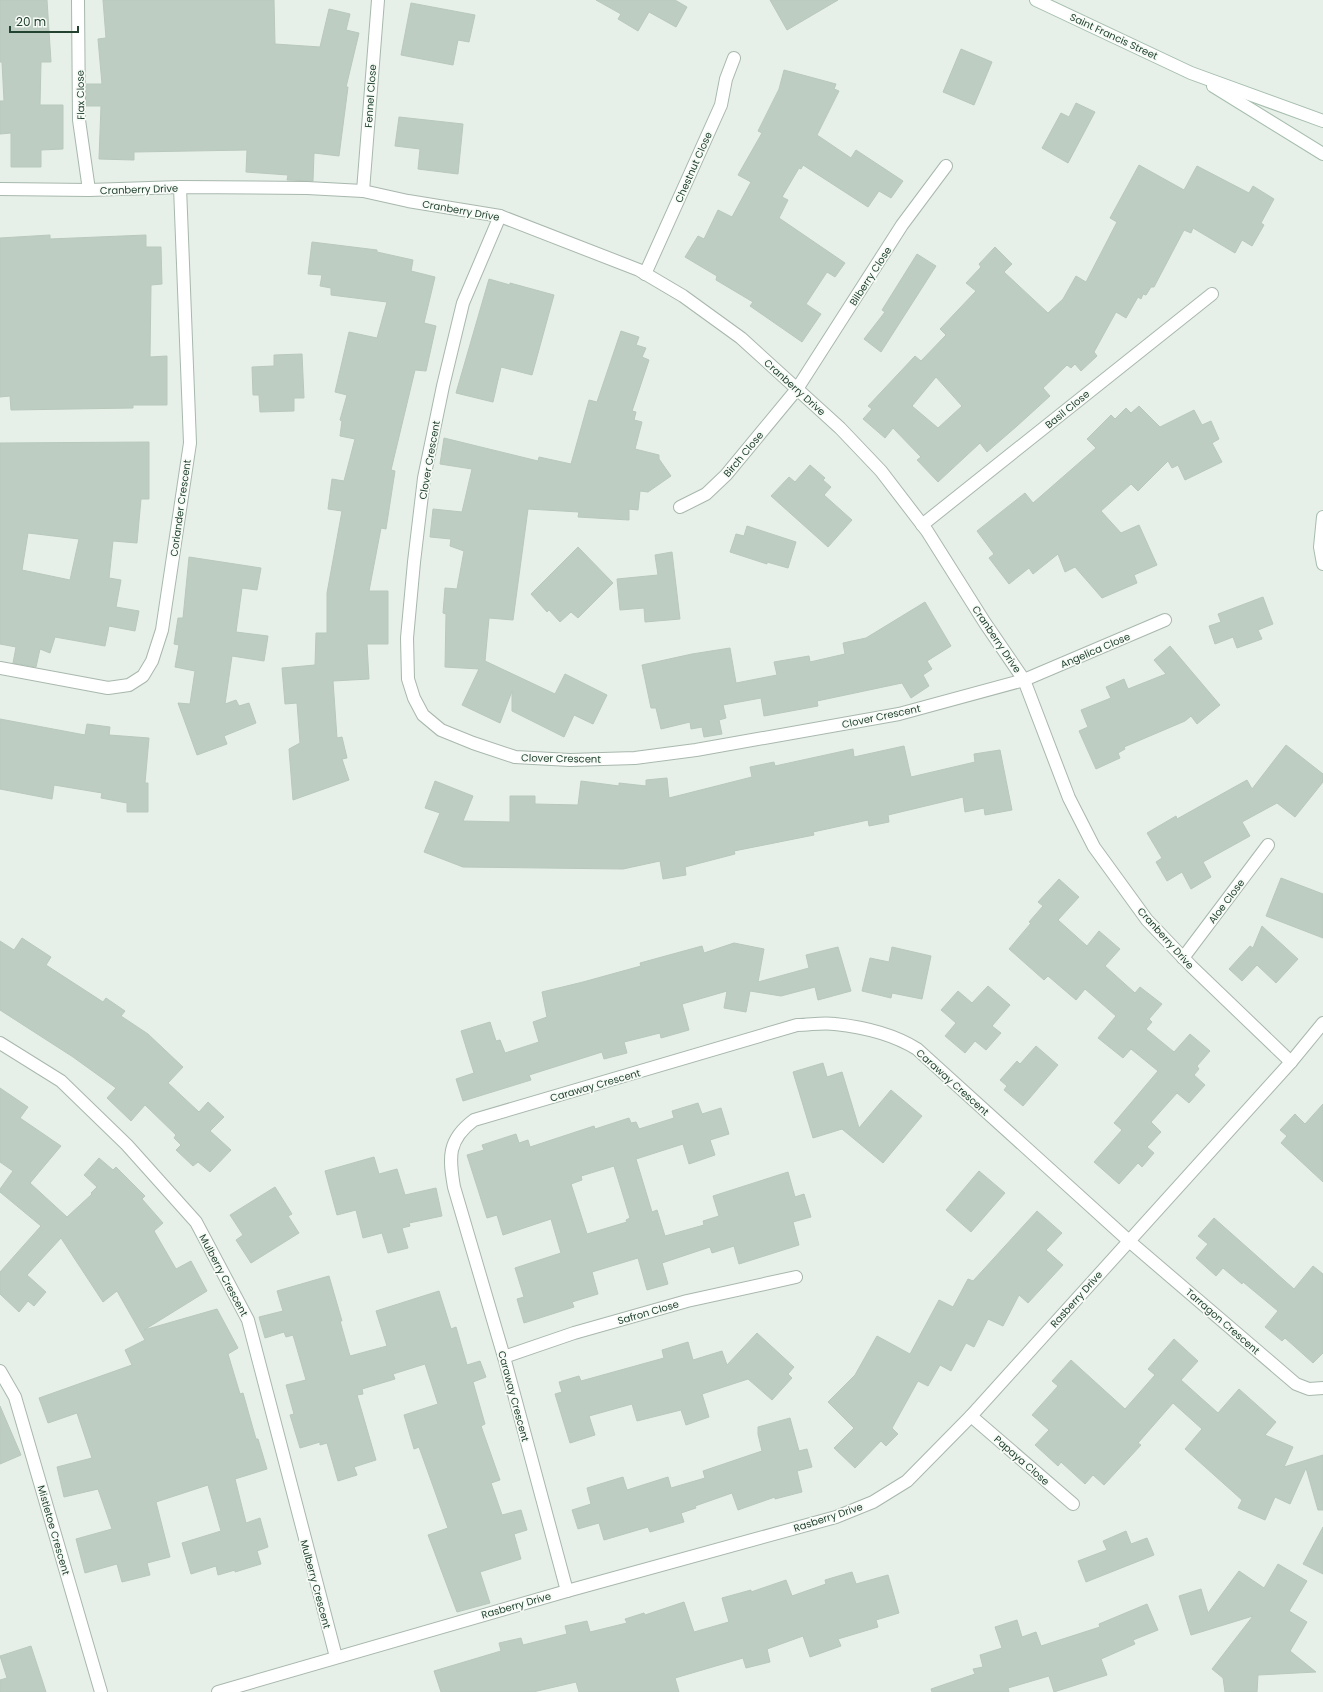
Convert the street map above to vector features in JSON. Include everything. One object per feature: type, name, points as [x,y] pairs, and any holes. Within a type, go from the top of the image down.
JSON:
[{"type":"street","name":"Flax Close","points":[[78,0],[80,120],[89,190]]},
{"type":"street","name":"Fennel Close","points":[[363,191],[378,0]]},
{"type":"street","name":"Saint Francis Street","points":[[1036,0],[1191,73],[1323,121]]},
{"type":"street","name":"Chestnut Close","points":[[645,274],[721,105],[726,79],[734,58]]},
{"type":"street","name":"Saint Francis Street","points":[[1191,73],[1323,154]]},
{"type":"street","name":"Bilberry Close","points":[[797,389],[902,225],[946,166]]},
{"type":"street","name":"Cranberry Drive","points":[[0,189],[89,190],[180,187],[307,188],[363,191],[408,201],[500,216],[645,274],[683,296],[741,338],[840,428],[881,471],[922,525],[985,623],[1024,680],[1039,723],[1069,798],[1094,847],[1147,920],[1183,958],[1291,1062]]},
{"type":"street","name":"Coriander Crescent","points":[[0,668],[108,688],[129,685],[144,676],[152,661],[162,630],[190,442],[180,187]]},
{"type":"street","name":"Clover Crescent","points":[[500,216],[463,302],[442,386],[424,478],[407,638],[408,679],[414,698],[423,715],[440,730],[515,757],[570,760],[635,758],[696,750],[899,714],[1024,680]]},
{"type":"street","name":"Basil Close","points":[[922,525],[1212,294]]},
{"type":"street","name":"Birch Close","points":[[680,507],[706,494],[726,475],[797,389]]},
{"type":"street","points":[[1323,517],[1320,547],[1323,564]]},
{"type":"street","name":"Angelica Close","points":[[1024,680],[1165,620]]},
{"type":"street","name":"Aloe Close","points":[[1183,958],[1268,845]]},
{"type":"street","name":"Rasberry Drive","points":[[218,1692],[567,1591],[836,1517],[873,1502],[907,1482],[971,1416],[1291,1062],[1323,1023]]},
{"type":"street","name":"Caraway Crescent","points":[[567,1591],[504,1358],[454,1187],[450,1163],[452,1148],[462,1129],[474,1120],[798,1025],[834,1024],[850,1026],[901,1039],[918,1049],[1129,1241]]},
{"type":"street","name":"Mulberry Crescent","points":[[0,1043],[61,1081],[128,1145],[196,1222],[248,1320],[336,1657]]},
{"type":"street","name":"Tarragon Crescent","points":[[1129,1241],[1296,1384],[1309,1389],[1323,1388]]},
{"type":"street","name":"Safron Close","points":[[504,1358],[574,1333],[686,1301],[796,1277]]},
{"type":"street","name":"Mistletoe Crescent","points":[[0,1371],[15,1397],[101,1692]]},
{"type":"street","name":"Papaya Close","points":[[971,1416],[1073,1504]]},
{"type":"building","points":[[0,0],[47,0],[51,62],[41,62],[40,105],[63,105],[63,149],[41,150],[41,167],[11,167],[11,133],[0,134],[0,101],[4,101],[2,62],[0,62]]},
{"type":"building","points":[[103,0],[274,0],[275,44],[320,47],[329,9],[350,14],[346,30],[359,33],[346,87],[348,87],[339,156],[314,153],[313,181],[287,180],[288,175],[246,172],[247,150],[134,152],[134,160],[99,159],[101,106],[86,106],[86,84],[102,84],[98,39],[106,38]]},
{"type":"building","points":[[596,0],[675,0],[687,7],[676,27],[649,12],[638,31],[618,19],[621,14]]},
{"type":"building","points":[[770,0],[838,0],[787,30]]},
{"type":"building","points":[[411,3],[475,15],[469,42],[458,40],[453,65],[401,55]]},
{"type":"building","points":[[961,49],[992,62],[974,105],[943,92]]},
{"type":"building","points":[[784,70],[836,84],[834,89],[839,91],[817,135],[851,158],[856,150],[903,181],[891,198],[879,191],[868,207],[803,165],[801,169],[799,168],[782,197],[788,200],[779,218],[845,263],[835,277],[827,272],[806,304],[821,314],[802,342],[750,306],[753,302],[716,280],[717,276],[685,257],[698,236],[704,239],[718,210],[732,217],[751,182],[738,175],[762,133],[758,131],[779,89]]},
{"type":"building","points":[[1076,103],[1095,112],[1068,163],[1042,148],[1061,113],[1069,117]]},
{"type":"building","points":[[399,117],[463,124],[458,174],[418,169],[420,149],[395,146]]},
{"type":"building","points":[[1139,165],[1184,190],[1197,166],[1249,193],[1253,186],[1274,199],[1261,223],[1264,225],[1252,246],[1242,240],[1235,253],[1193,228],[1191,233],[1184,230],[1154,287],[1151,287],[1146,295],[1143,294],[1141,299],[1138,297],[1126,318],[1116,312],[1094,352],[1097,356],[1081,371],[1075,364],[1071,368],[1067,365],[1043,388],[1050,396],[1017,426],[987,452],[980,443],[938,482],[917,460],[921,457],[893,428],[885,438],[863,419],[872,409],[868,406],[915,356],[921,361],[946,335],[940,329],[976,291],[966,283],[981,267],[979,264],[995,247],[1012,264],[1004,272],[1048,313],[1063,299],[1076,276],[1086,282],[1117,222],[1110,218]],"holes":[[[936,377],[962,406],[938,428],[912,406]]]},
{"type":"building","points":[[50,235],[50,239],[146,235],[146,247],[161,247],[162,284],[151,285],[150,357],[167,356],[167,405],[133,405],[133,408],[11,410],[10,396],[0,397],[0,238]]},
{"type":"building","points":[[312,242],[377,250],[377,252],[413,260],[411,271],[435,277],[424,323],[436,326],[426,371],[415,370],[391,470],[395,471],[386,529],[381,528],[369,591],[388,591],[388,644],[367,644],[369,679],[333,681],[337,738],[342,737],[347,758],[342,759],[349,780],[293,800],[289,749],[300,743],[297,703],[285,704],[282,668],[315,665],[316,633],[327,633],[327,593],[342,511],[328,509],[332,479],[344,481],[355,439],[340,436],[342,421],[340,420],[347,395],[335,392],[349,332],[377,338],[387,302],[331,295],[331,288],[320,286],[322,275],[308,274]]},
{"type":"building","points":[[917,254],[936,266],[881,352],[864,339],[885,312],[882,310]]},
{"type":"building","points":[[489,279],[554,295],[532,375],[501,367],[493,402],[456,393]]},
{"type":"building","points":[[621,331],[639,337],[636,345],[646,348],[642,357],[649,360],[632,411],[636,412],[634,420],[642,422],[635,449],[659,455],[659,459],[671,476],[648,492],[640,491],[638,510],[629,509],[629,520],[578,517],[579,512],[528,509],[513,620],[489,618],[485,661],[555,694],[565,674],[607,695],[593,724],[574,715],[564,737],[512,711],[512,691],[500,723],[462,705],[479,669],[445,667],[446,614],[443,613],[445,588],[457,589],[464,551],[450,546],[451,539],[430,537],[433,509],[462,512],[472,469],[440,464],[444,438],[538,461],[539,457],[571,464],[589,400],[597,402]]},
{"type":"building","points":[[302,354],[304,398],[294,398],[294,411],[260,412],[259,395],[253,395],[252,367],[274,366],[274,355]]},
{"type":"building","points":[[1139,406],[1160,427],[1194,410],[1202,425],[1211,421],[1219,439],[1212,443],[1222,462],[1185,480],[1178,465],[1172,468],[1168,461],[1138,491],[1131,484],[1101,511],[1121,533],[1139,525],[1157,565],[1134,575],[1137,583],[1102,598],[1075,567],[1065,572],[1058,554],[1033,574],[1029,568],[1009,584],[989,558],[994,554],[977,531],[1025,493],[1033,503],[1096,448],[1087,439],[1111,415],[1115,419],[1126,408],[1131,413]]},
{"type":"building","points":[[149,442],[149,499],[141,499],[137,543],[113,541],[109,578],[121,580],[116,607],[139,611],[135,631],[109,626],[105,646],[55,637],[50,653],[40,649],[36,667],[13,663],[16,647],[0,644],[0,443]],"holes":[[[28,533],[79,539],[70,580],[22,570]]]},
{"type":"building","points":[[810,465],[825,478],[823,480],[831,487],[824,495],[852,520],[828,547],[771,496],[789,477],[795,482]]},
{"type":"building","points":[[747,526],[796,542],[788,568],[767,562],[767,564],[730,552],[736,534],[744,536]]},
{"type":"building","points":[[578,547],[613,583],[578,618],[571,612],[560,622],[549,610],[547,612],[531,594]]},
{"type":"building","points":[[672,552],[680,619],[645,622],[644,608],[620,610],[617,579],[658,575],[655,555]]},
{"type":"building","points":[[189,557],[261,568],[257,590],[242,588],[236,632],[268,636],[264,661],[232,656],[225,704],[236,700],[239,706],[249,703],[256,723],[224,736],[227,744],[197,755],[178,703],[190,704],[195,671],[175,667],[179,645],[174,644],[178,618],[183,618]]},
{"type":"building","points":[[1263,597],[1273,624],[1258,630],[1262,639],[1237,648],[1233,637],[1215,644],[1209,626],[1221,622],[1218,614]]},
{"type":"building","points":[[925,602],[951,646],[927,661],[932,669],[923,675],[929,686],[911,698],[902,683],[817,701],[818,706],[764,716],[761,698],[723,705],[726,718],[719,720],[722,734],[704,737],[702,727],[691,729],[690,722],[661,729],[656,708],[651,708],[642,665],[692,654],[730,648],[736,683],[777,675],[774,662],[809,656],[810,662],[845,654],[843,643],[866,638]]},
{"type":"building","points":[[1170,646],[1220,705],[1197,724],[1191,716],[1185,721],[1124,747],[1125,749],[1118,753],[1120,758],[1096,769],[1079,731],[1088,727],[1081,710],[1111,698],[1106,687],[1124,679],[1128,689],[1166,674],[1154,660]]},
{"type":"building","points":[[0,719],[85,735],[87,724],[110,727],[109,735],[149,738],[145,783],[148,783],[148,812],[127,812],[127,803],[101,798],[102,793],[54,785],[52,799],[0,789]]},
{"type":"building","points":[[1286,745],[1323,774],[1323,782],[1295,817],[1277,803],[1242,822],[1250,836],[1203,862],[1211,877],[1191,889],[1182,872],[1167,881],[1156,862],[1162,858],[1147,833],[1176,816],[1177,819],[1247,780],[1252,789]]},
{"type":"building","points":[[904,746],[911,777],[975,762],[974,754],[1000,750],[1012,810],[985,815],[984,808],[965,812],[963,797],[888,815],[889,822],[869,826],[868,820],[813,832],[814,835],[734,851],[735,854],[685,867],[686,875],[663,879],[660,861],[623,869],[463,867],[424,852],[440,813],[425,808],[435,781],[473,796],[463,821],[510,822],[510,796],[535,796],[535,804],[578,805],[581,781],[619,786],[619,783],[646,786],[646,780],[667,778],[669,798],[752,777],[750,767],[774,762],[775,766],[853,749],[854,757]]},
{"type":"building","points":[[1281,878],[1323,894],[1323,938],[1266,916]]},
{"type":"building","points":[[1059,879],[1079,897],[1058,920],[1087,946],[1099,931],[1120,949],[1105,966],[1135,993],[1140,987],[1162,1004],[1149,1019],[1152,1022],[1146,1029],[1174,1052],[1190,1034],[1210,1051],[1197,1066],[1199,1069],[1194,1075],[1205,1085],[1189,1103],[1177,1093],[1151,1122],[1161,1132],[1147,1147],[1154,1153],[1142,1167],[1138,1163],[1119,1184],[1094,1162],[1122,1130],[1114,1123],[1158,1071],[1131,1049],[1123,1058],[1098,1038],[1116,1016],[1085,989],[1076,1000],[1048,976],[1044,980],[1009,949],[1043,906],[1038,902]]},
{"type":"building","points":[[1262,926],[1298,959],[1276,983],[1257,965],[1242,981],[1229,969],[1250,946],[1253,948]]},
{"type":"building","points":[[22,938],[51,957],[46,965],[103,1002],[106,998],[125,1011],[121,1016],[148,1034],[183,1067],[168,1083],[199,1112],[208,1102],[224,1117],[210,1131],[231,1150],[210,1172],[198,1162],[193,1166],[176,1150],[181,1145],[174,1138],[176,1135],[145,1105],[131,1121],[107,1098],[116,1088],[73,1057],[0,1010],[0,941],[14,950]]},
{"type":"building","points":[[734,943],[764,949],[758,982],[809,968],[806,955],[838,947],[851,991],[818,1000],[815,987],[781,996],[750,991],[746,1012],[724,1008],[727,991],[682,1004],[689,1030],[661,1038],[660,1033],[624,1042],[627,1053],[604,1059],[602,1052],[529,1075],[531,1080],[463,1101],[456,1079],[474,1073],[461,1031],[490,1022],[496,1041],[500,1040],[505,1053],[539,1042],[533,1022],[547,1017],[542,992],[641,966],[640,963],[702,946],[704,953]]},
{"type":"building","points":[[892,947],[931,956],[922,999],[892,993],[891,998],[862,991],[870,958],[889,962]]},
{"type":"building","points":[[988,986],[1010,1005],[992,1026],[1001,1033],[986,1050],[975,1041],[965,1053],[945,1036],[956,1023],[941,1010],[958,991],[972,1003]]},
{"type":"building","points":[[1036,1046],[1058,1065],[1023,1106],[1004,1090],[1007,1086],[1000,1080],[1017,1061],[1020,1064]]},
{"type":"building","points":[[823,1063],[827,1077],[842,1072],[859,1128],[891,1090],[922,1116],[883,1163],[842,1129],[813,1138],[793,1072]]},
{"type":"building","points":[[0,1088],[28,1107],[20,1118],[61,1146],[30,1183],[67,1217],[92,1194],[91,1193],[97,1187],[84,1175],[99,1158],[113,1170],[116,1167],[145,1196],[142,1199],[163,1223],[154,1231],[176,1269],[191,1261],[207,1291],[144,1330],[217,1309],[238,1348],[228,1354],[240,1394],[243,1393],[256,1439],[258,1439],[267,1469],[235,1479],[246,1523],[260,1518],[268,1547],[257,1551],[261,1564],[235,1572],[235,1570],[218,1575],[216,1566],[191,1574],[182,1543],[221,1531],[208,1485],[156,1502],[170,1557],[147,1563],[150,1575],[122,1582],[117,1564],[85,1573],[76,1539],[112,1529],[98,1489],[64,1497],[57,1467],[92,1458],[77,1413],[48,1423],[39,1398],[132,1365],[125,1350],[145,1340],[117,1291],[103,1302],[61,1238],[27,1275],[46,1292],[34,1306],[28,1301],[19,1312],[0,1294],[0,1272],[41,1226],[0,1192],[0,1189],[13,1171],[0,1162]]},
{"type":"building","points":[[698,1103],[702,1114],[721,1108],[729,1134],[710,1140],[715,1155],[689,1164],[683,1144],[636,1159],[652,1212],[657,1210],[665,1236],[704,1225],[703,1221],[719,1216],[713,1196],[788,1172],[795,1197],[804,1194],[811,1217],[793,1222],[799,1245],[739,1264],[734,1246],[712,1253],[710,1247],[662,1263],[668,1284],[647,1290],[638,1258],[592,1272],[598,1294],[572,1302],[574,1307],[524,1323],[517,1299],[524,1297],[515,1268],[561,1253],[551,1219],[503,1235],[497,1215],[487,1218],[467,1155],[484,1150],[482,1145],[516,1134],[519,1143],[528,1140],[530,1147],[594,1126],[595,1129],[629,1118],[631,1123],[636,1122],[639,1129],[674,1118],[672,1111]],"holes":[[[614,1166],[630,1218],[626,1220],[627,1222],[587,1234],[571,1184],[582,1180],[581,1176]]]},
{"type":"building","points":[[1323,1104],[1323,1182],[1281,1143],[1287,1136],[1280,1130],[1295,1114],[1305,1124]]},
{"type":"building","points":[[374,1157],[379,1174],[397,1169],[405,1195],[436,1188],[442,1216],[409,1223],[410,1226],[402,1228],[408,1248],[388,1253],[382,1233],[363,1238],[356,1210],[337,1215],[325,1171]]},
{"type":"building","points":[[979,1171],[1005,1193],[971,1232],[946,1210]]},
{"type":"building","points":[[275,1187],[292,1214],[288,1216],[299,1233],[251,1263],[236,1240],[243,1235],[230,1215]]},
{"type":"building","points":[[1037,1211],[1062,1233],[1046,1250],[1063,1265],[1028,1303],[1019,1295],[1003,1326],[988,1319],[974,1347],[966,1343],[951,1371],[940,1365],[928,1386],[918,1381],[892,1428],[898,1434],[886,1446],[881,1441],[855,1468],[834,1448],[854,1428],[828,1402],[855,1375],[877,1336],[910,1354],[939,1300],[953,1307],[968,1279],[973,1281]]},
{"type":"building","points":[[1214,1218],[1294,1289],[1313,1266],[1323,1274],[1323,1353],[1313,1363],[1285,1338],[1282,1341],[1265,1327],[1278,1311],[1243,1282],[1242,1284],[1223,1268],[1216,1276],[1196,1258],[1208,1244],[1198,1236]]},
{"type":"building","points":[[329,1276],[350,1356],[387,1346],[376,1311],[439,1291],[451,1329],[456,1327],[467,1365],[480,1361],[486,1377],[473,1382],[485,1424],[481,1426],[500,1480],[491,1483],[502,1515],[521,1510],[527,1530],[514,1534],[521,1559],[480,1572],[490,1603],[457,1612],[428,1535],[448,1528],[419,1447],[414,1449],[404,1415],[438,1404],[425,1364],[393,1374],[395,1379],[362,1389],[363,1394],[357,1395],[376,1460],[354,1467],[357,1475],[338,1481],[327,1443],[320,1445],[320,1442],[300,1448],[290,1415],[294,1414],[286,1385],[306,1380],[293,1335],[286,1337],[284,1332],[265,1338],[259,1317],[283,1311],[277,1291]]},
{"type":"building","points":[[757,1333],[794,1367],[788,1374],[792,1378],[772,1400],[748,1379],[702,1394],[709,1417],[686,1425],[681,1410],[637,1421],[632,1404],[589,1416],[595,1435],[570,1443],[555,1394],[562,1392],[559,1382],[579,1376],[581,1381],[664,1358],[662,1350],[688,1342],[693,1360],[722,1351],[727,1365]]},
{"type":"building","points":[[1174,1339],[1198,1361],[1181,1380],[1218,1413],[1239,1389],[1276,1422],[1265,1435],[1293,1447],[1284,1467],[1323,1455],[1323,1510],[1318,1510],[1306,1468],[1290,1504],[1275,1497],[1265,1520],[1238,1508],[1242,1500],[1185,1449],[1202,1429],[1173,1403],[1138,1443],[1141,1445],[1104,1485],[1093,1475],[1085,1484],[1061,1462],[1058,1466],[1035,1445],[1049,1430],[1032,1415],[1058,1386],[1052,1381],[1071,1360],[1125,1409],[1155,1375],[1148,1369]]},
{"type":"building","points":[[0,1406],[21,1455],[0,1464]]},
{"type":"building","points":[[790,1418],[799,1451],[807,1449],[812,1467],[797,1471],[802,1492],[775,1499],[775,1497],[738,1510],[732,1493],[695,1506],[696,1508],[681,1513],[684,1522],[650,1532],[648,1527],[604,1540],[599,1523],[578,1529],[572,1510],[591,1504],[587,1488],[623,1477],[627,1490],[668,1477],[671,1488],[705,1478],[703,1471],[762,1451],[758,1427]]},
{"type":"building","points":[[1323,1527],[1323,1574],[1303,1564]]},
{"type":"building","points":[[1126,1531],[1131,1544],[1147,1538],[1154,1555],[1086,1582],[1078,1561],[1107,1550],[1103,1541]]},
{"type":"building","points":[[1278,1564],[1307,1581],[1289,1611],[1307,1622],[1290,1651],[1316,1672],[1258,1675],[1257,1692],[1225,1692],[1223,1678],[1212,1669],[1253,1616],[1191,1635],[1179,1596],[1201,1589],[1208,1613],[1239,1571],[1264,1588]]},
{"type":"building","points":[[852,1572],[856,1584],[888,1575],[899,1613],[876,1620],[878,1627],[838,1639],[841,1646],[810,1657],[803,1636],[767,1649],[770,1662],[746,1668],[743,1658],[675,1678],[679,1692],[579,1692],[576,1682],[533,1692],[441,1692],[434,1671],[501,1651],[499,1643],[521,1638],[523,1645],[567,1634],[565,1626],[587,1621],[590,1632],[627,1623],[625,1619],[644,1613],[645,1615],[684,1602],[694,1632],[729,1622],[722,1598],[751,1590],[751,1592],[786,1580],[792,1596],[826,1584],[825,1580]]},
{"type":"building","points":[[1147,1604],[1158,1630],[1133,1640],[1135,1644],[1101,1659],[1107,1675],[1054,1692],[1049,1676],[1008,1688],[1009,1692],[932,1692],[931,1689],[975,1674],[973,1669],[983,1667],[980,1655],[1002,1648],[995,1627],[1017,1620],[1022,1637],[1036,1632],[1041,1646],[1100,1627],[1099,1624]]},
{"type":"building","points":[[31,1646],[46,1692],[0,1692],[0,1680],[7,1678],[0,1656]]}]
